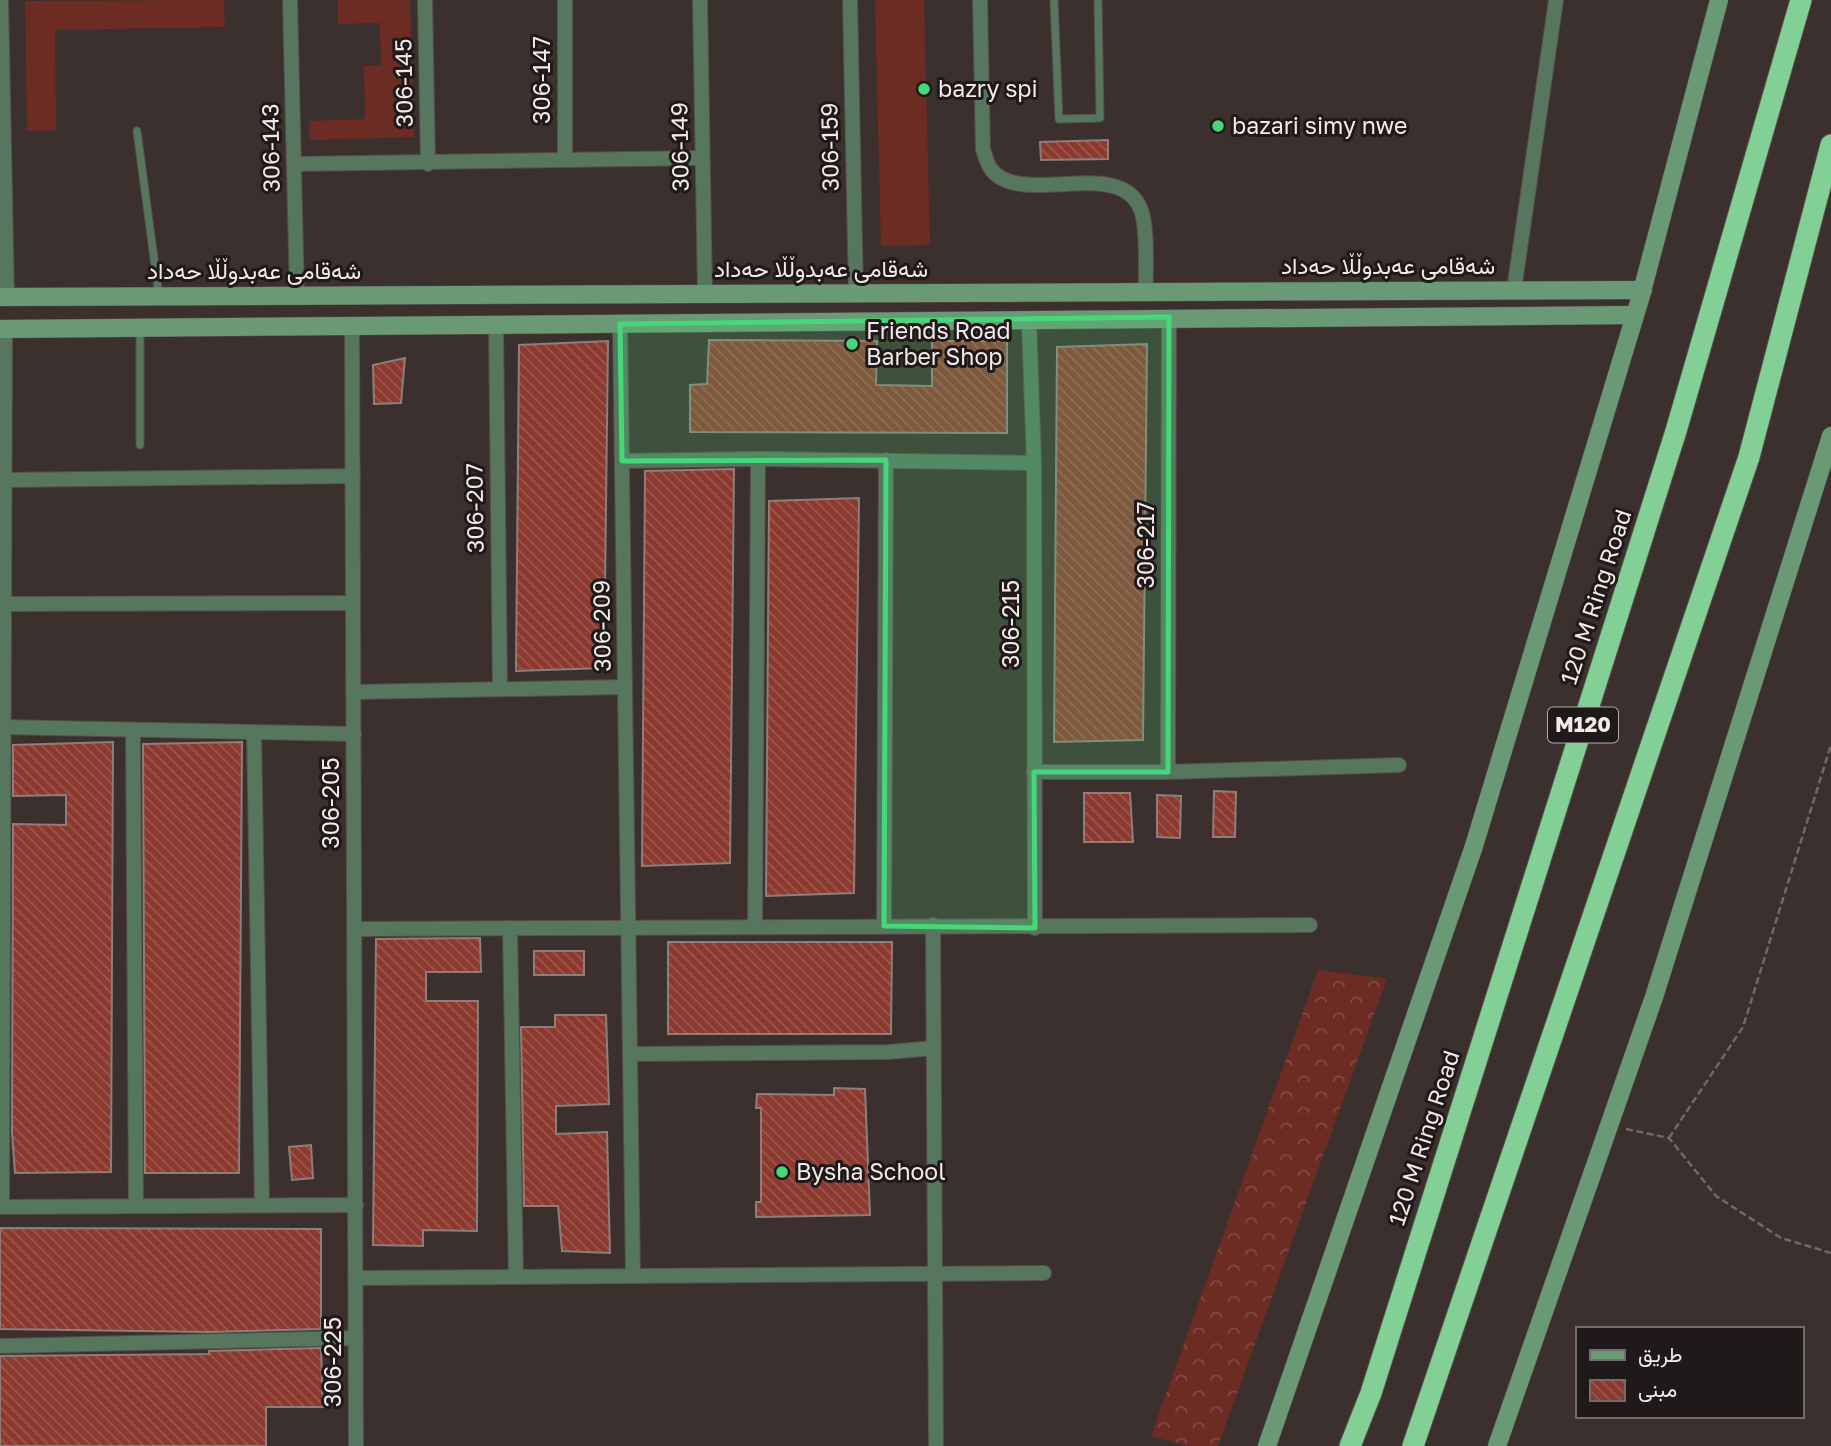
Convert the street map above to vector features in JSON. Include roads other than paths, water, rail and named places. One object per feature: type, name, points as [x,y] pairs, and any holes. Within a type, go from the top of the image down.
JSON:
[{"type":"highway","name":"120 M Ring Road","points":[[1350,1446],[1371,1393],[1676,431],[1801,0]]},
{"type":"highway","name":"M120","points":[[1413,1446],[1749,457],[1831,145]]},
{"type":"street","points":[[1,0],[3,297]]},
{"type":"street","name":"306-143","points":[[290,0],[297,296]]},
{"type":"street","name":"306-145","points":[[425,0],[428,164]]},
{"type":"street","name":"306-147","points":[[565,0],[565,160]]},
{"type":"street","name":"306-149","points":[[700,0],[705,293]]},
{"type":"street","name":"306-159","points":[[850,0],[856,293]]},
{"type":"street","points":[[980,0],[983,149],[990,169],[1014,184],[1096,183],[1118,187],[1127,194],[1135,201],[1143,215],[1146,292]]},
{"type":"street","points":[[1514,290],[1556,0]]},
{"type":"street","points":[[1267,1446],[1474,846],[1643,290],[1719,0]]},
{"type":"street","points":[[295,164],[702,158]]},
{"type":"street","name":"شەقامی عەبدوڵڵا حەداد","points":[[3,297],[1643,290]]},
{"type":"street","points":[[928,320],[929,293]]},
{"type":"street","points":[[205,296],[206,328]]},
{"type":"street","points":[[356,1205],[1,1207],[4,604],[2,329],[1635,315]]},
{"type":"street","name":"306-217","points":[[1168,772],[1169,317]]},
{"type":"street","name":"306-215","points":[[1028,321],[1034,463],[1035,928]]},
{"type":"street","name":"306-209","points":[[620,324],[633,1276]]},
{"type":"street","name":"306-207","points":[[496,326],[500,689]]},
{"type":"street","name":"306-205","points":[[352,327],[356,1278]]},
{"type":"street","points":[[1497,1446],[1654,997],[1831,436]]},
{"type":"street","points":[[622,461],[758,459],[1034,463]]},
{"type":"street","points":[[755,927],[758,459]]},
{"type":"street","points":[[884,926],[886,460]]},
{"type":"street","points":[[4,480],[353,476]]},
{"type":"street","points":[[4,604],[353,603]]},
{"type":"street","points":[[354,692],[625,687]]},
{"type":"street","points":[[2,727],[354,734]]},
{"type":"street","points":[[133,730],[136,1206]]},
{"type":"street","points":[[254,732],[262,1205]]},
{"type":"street","points":[[1034,772],[1168,772],[1399,765]]},
{"type":"street","points":[[354,929],[1310,925]]},
{"type":"street","points":[[933,926],[936,1446]]},
{"type":"street","points":[[510,928],[516,1277]]},
{"type":"street","points":[[630,1054],[889,1052],[934,1048]]},
{"type":"street","points":[[356,1278],[1044,1273]]},
{"type":"street","name":"306-225","points":[[356,1278],[356,1446]]},
{"type":"street","points":[[0,1346],[356,1338]]},
{"type":"lane","points":[[1054,0],[1059,119],[1100,118],[1098,0]]},
{"type":"lane","points":[[137,131],[159,296]]},
{"type":"lane","points":[[140,328],[140,445]]},
{"type":"place","name":"bazry spi","points":[[924,89]]},
{"type":"place","name":"bazari simy nwe","points":[[1218,126]]},
{"type":"place","name":"Friends Road Barber Shop","points":[[852,344]]},
{"type":"place","name":"Bysha School","points":[[782,1172]]}]
